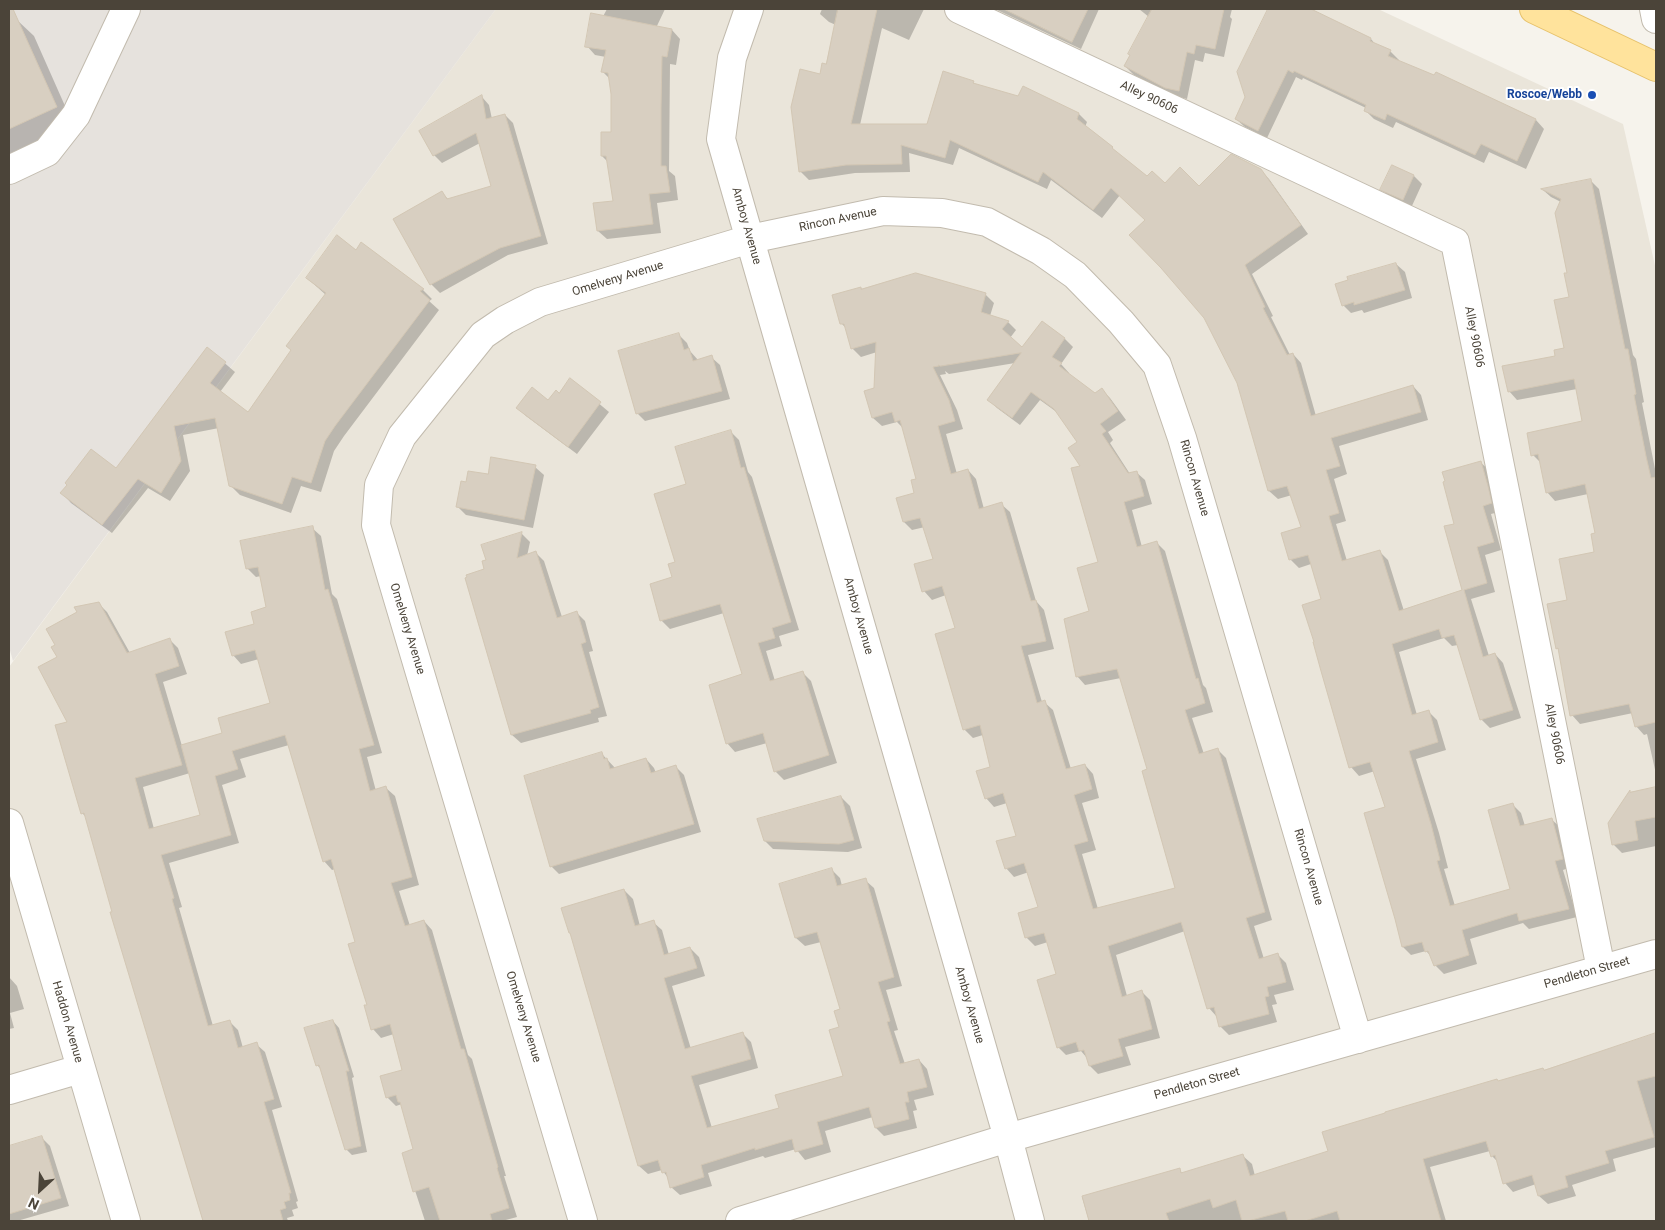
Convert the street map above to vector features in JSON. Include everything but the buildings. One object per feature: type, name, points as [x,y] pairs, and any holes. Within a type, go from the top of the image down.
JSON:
[{"type":"main road","points":[[1534,9],[1656,67]]},
{"type":"street","points":[[9,170],[47,152],[76,115],[126,9]]},
{"type":"street","name":"Amboy Avenue","points":[[749,9],[732,58],[721,140],[1008,1138],[1030,1221]]},
{"type":"street","name":"Alley 90606","points":[[959,9],[1455,242],[1601,969]]},
{"type":"street","points":[[1654,9],[1656,19]]},
{"type":"street","name":"Rincon Avenue","points":[[750,239],[883,211],[942,213],[987,222],[1041,251],[1075,275],[1121,322],[1157,365],[1185,447],[1358,1039]]},
{"type":"street","name":"Omelveny Avenue","points":[[583,1221],[376,525],[379,485],[402,436],[483,335],[505,320],[540,302],[750,239]]},
{"type":"street","name":"Haddon Avenue","points":[[9,823],[126,1221]]},
{"type":"street","name":"Pendleton Street","points":[[740,1221],[1008,1138],[1656,954]]},
{"type":"street","points":[[9,1090],[80,1069]]},
{"type":"shaded area","points":[[9,9],[496,9],[13,661],[9,647]]},
{"type":"shaded area","points":[[496,9],[1378,9],[1623,124],[1656,270],[1656,1221],[9,1221],[9,667]]},
{"type":"place","name":"Roscoe/Webb","points":[[1592,95]]}]
